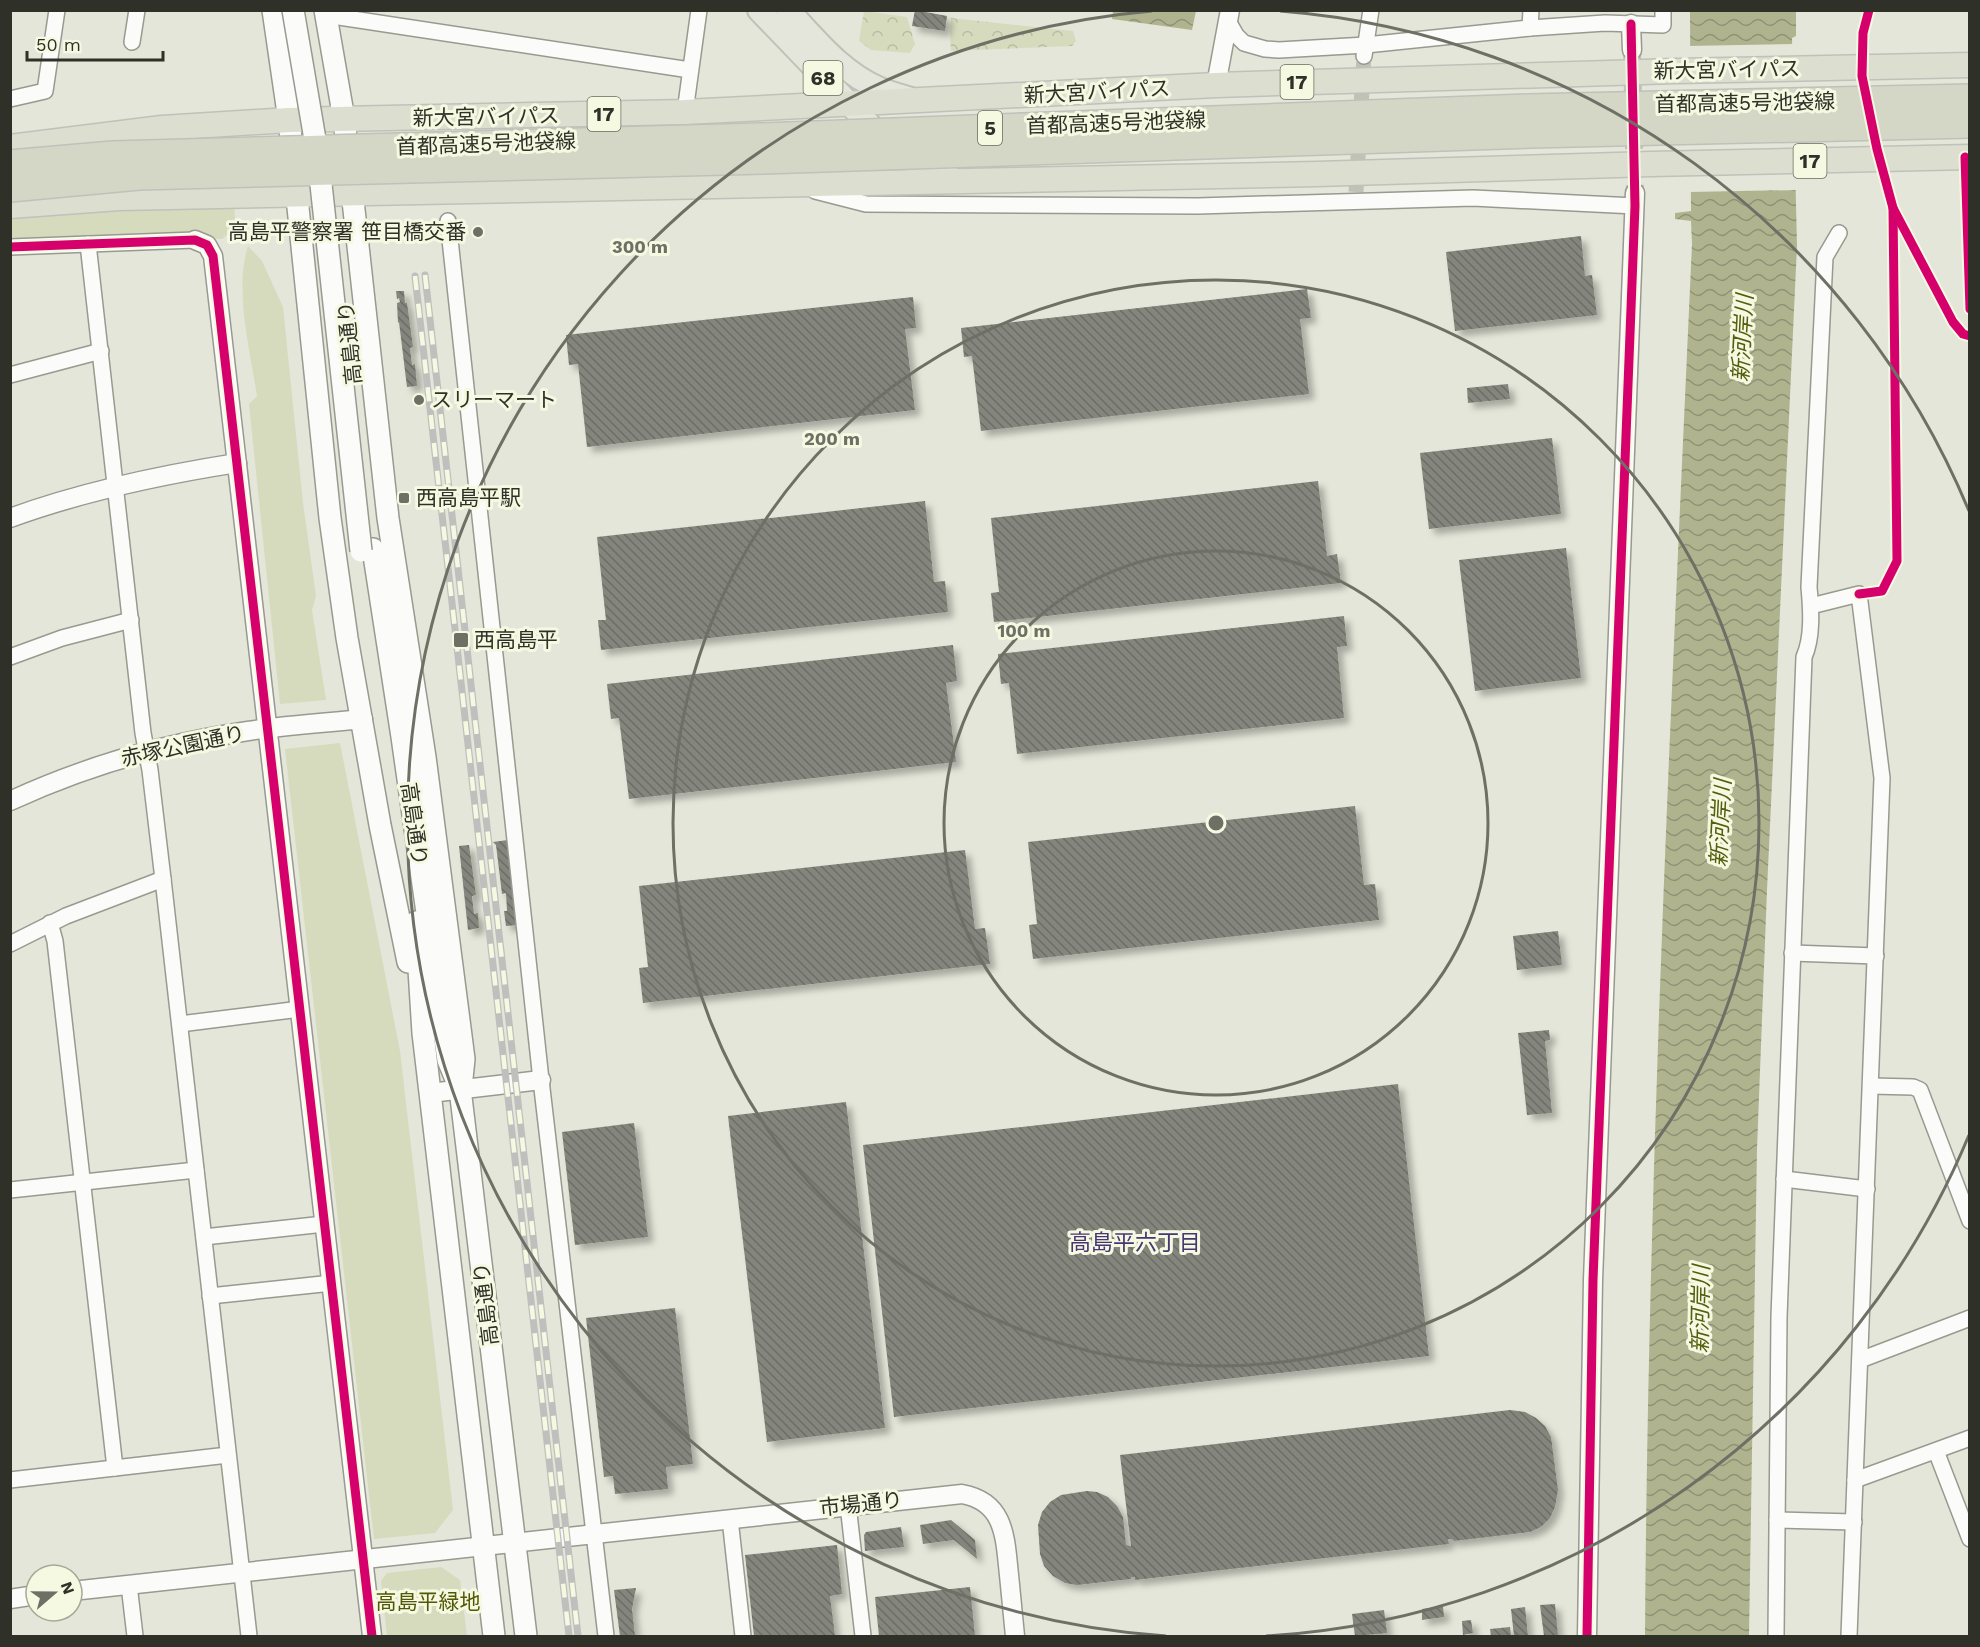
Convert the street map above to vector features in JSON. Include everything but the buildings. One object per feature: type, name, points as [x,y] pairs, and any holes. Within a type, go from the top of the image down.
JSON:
[{"type":"highway","name":"新大宮バイパス","points":[[10,147],[162,128],[289,120],[685,112],[919,102],[1216,85],[1970,65]]},
{"type":"highway","name":"首都高速5号池袋線","points":[[10,164],[113,155],[761,137],[1529,108],[1970,98]]},
{"type":"highway","name":"首都高速5号池袋線","points":[[10,188],[139,176],[764,160],[1531,134],[1970,124]]},
{"type":"highway","name":"17","points":[[10,206],[119,198],[1305,174],[1970,157]]},
{"type":"main road","points":[[273,10],[289,120],[330,518],[347,638],[363,718],[382,836],[423,1033]]},
{"type":"main road","name":"高島通り","points":[[293,10],[318,157],[367,550],[402,736],[448,1060],[460,1089],[526,1636]]},
{"type":"main road","name":"68","points":[[759,10],[888,144],[918,165],[960,181]]},
{"type":"main road","name":"68","points":[[788,10],[826,51],[851,72],[880,89],[919,102]]},
{"type":"main road","points":[[319,12],[344,119],[354,194],[388,518],[425,757],[464,1059],[460,1089]]},
{"type":"main road","name":"高島通り","points":[[319,12],[330,157],[384,717],[414,900],[423,1033],[494,1636]]},
{"type":"street","points":[[10,99],[45,91],[57,10]]},
{"type":"street","points":[[132,42],[137,10]]},
{"type":"street","points":[[685,112],[699,10]]},
{"type":"street","points":[[1365,51],[1371,10]]},
{"type":"street","points":[[1530,28],[1531,10]]},
{"type":"street","points":[[1229,16],[1236,35],[1244,43],[1272,50],[1365,51],[1530,28],[1605,23],[1663,26],[1663,10]]},
{"type":"street","points":[[319,12],[375,17],[690,70]]},
{"type":"street","points":[[1216,85],[1229,16]]},
{"type":"street","points":[[1631,24],[1632,50]]},
{"type":"street","points":[[793,185],[866,204],[1198,206],[1355,197],[1635,200],[1593,1280],[1587,1636]]},
{"type":"street","points":[[448,221],[541,1080],[606,1636]]},
{"type":"street","points":[[1776,1636],[1779,1317],[1804,657],[1808,648],[1811,606],[1809,575],[1825,257],[1839,233]]},
{"type":"street","points":[[10,247],[195,240],[207,245],[213,256],[372,1636]]},
{"type":"street","points":[[88,244],[249,1636]]},
{"type":"street","points":[[10,375],[101,351]]},
{"type":"street","points":[[10,518],[116,486],[179,472],[237,463]]},
{"type":"street","points":[[1811,606],[1859,594],[1882,778],[1850,1636]]},
{"type":"street","points":[[10,657],[62,638],[131,620]]},
{"type":"street","name":"赤塚公園通り","points":[[10,801],[54,782],[147,751],[269,728],[363,718]]},
{"type":"street","points":[[10,945],[50,923],[163,879]]},
{"type":"street","points":[[50,923],[55,941],[115,1468]]},
{"type":"street","points":[[1792,953],[1876,956]]},
{"type":"street","points":[[180,1024],[300,1009]]},
{"type":"street","points":[[430,1093],[541,1080]]},
{"type":"street","points":[[1871,1086],[1913,1087],[1920,1090],[1970,1221]]},
{"type":"street","points":[[10,1190],[196,1170]]},
{"type":"street","points":[[1784,1179],[1867,1190]]},
{"type":"street","points":[[204,1237],[324,1224]]},
{"type":"street","points":[[210,1296],[332,1283]]},
{"type":"street","points":[[1860,1360],[1970,1318]]},
{"type":"street","points":[[1855,1480],[1970,1438]]},
{"type":"street","points":[[1936,1451],[1970,1539]]},
{"type":"street","points":[[10,1480],[228,1455]]},
{"type":"street","name":"市場通り","points":[[84,1590],[951,1494],[974,1496],[983,1500],[997,1515],[1002,1526],[1016,1636]]},
{"type":"street","points":[[848,1505],[863,1636]]},
{"type":"street","points":[[730,1519],[743,1636]]},
{"type":"street","points":[[1777,1520],[1854,1522]]},
{"type":"street","points":[[129,1585],[135,1636]]},
{"type":"green space","points":[[864,11],[907,17],[915,44],[910,53],[871,50],[859,41]]},
{"type":"green space","points":[[951,18],[1073,31],[1076,41],[1072,46],[951,51]]},
{"type":"green space","points":[[143,206],[234,206],[236,227],[222,239],[180,237],[11,243],[11,219],[32,215]]},
{"type":"green space","points":[[248,246],[262,261],[283,307],[303,503],[316,596],[312,610],[326,700],[280,704],[249,404],[257,396],[243,300],[244,263]]},
{"type":"green space","name":"高島平緑地","points":[[340,743],[400,1051],[453,1510],[435,1533],[374,1539],[285,749]]},
{"type":"green space","name":"高島平緑地","points":[[441,1567],[460,1580],[467,1636],[387,1636],[381,1581],[387,1573]]},
{"type":"water","points":[[1113,10],[1196,11],[1192,30],[1112,19]]},
{"type":"water","name":"新河岸川","points":[[1690,11],[1796,11],[1796,36],[1792,38],[1797,246],[1757,1149],[1749,1636],[1645,1636],[1656,1114],[1692,244],[1691,221],[1675,219],[1675,213],[1691,211]]},
{"type":"pier","points":[[1795,44],[1799,190],[1688,192],[1687,46]]},
{"type":"tunnel","points":[[1632,50],[1635,193]]},
{"type":"tunnel","points":[[1356,192],[1364,56]]},
{"type":"railway","points":[[425,275],[578,1636]]},
{"type":"railway","points":[[415,276],[569,1636]]},
{"type":"cycle path","points":[[1869,10],[1863,33],[1862,76],[1877,149],[1893,208],[1953,322],[1963,334],[1970,336]]},
{"type":"cycle path","points":[[1587,1636],[1593,1280],[1635,206],[1631,24]]},
{"type":"cycle path","points":[[1965,157],[1970,309]]},
{"type":"cycle path","points":[[1859,594],[1882,591],[1897,561],[1893,208]]},
{"type":"cycle path","points":[[10,247],[195,240],[207,245],[213,256],[372,1636]]},
{"type":"place","name":"高島平警察署 笹目橋交番","points":[[478,232]]},
{"type":"place","name":"スリーマート","points":[[419,400]]},
{"type":"place","name":"西高島平駅","points":[[404,498]]},
{"type":"place","name":"西高島平","points":[[461,640]]},
{"type":"district","name":"高島平六丁目","points":[[1135,1242]]}]
